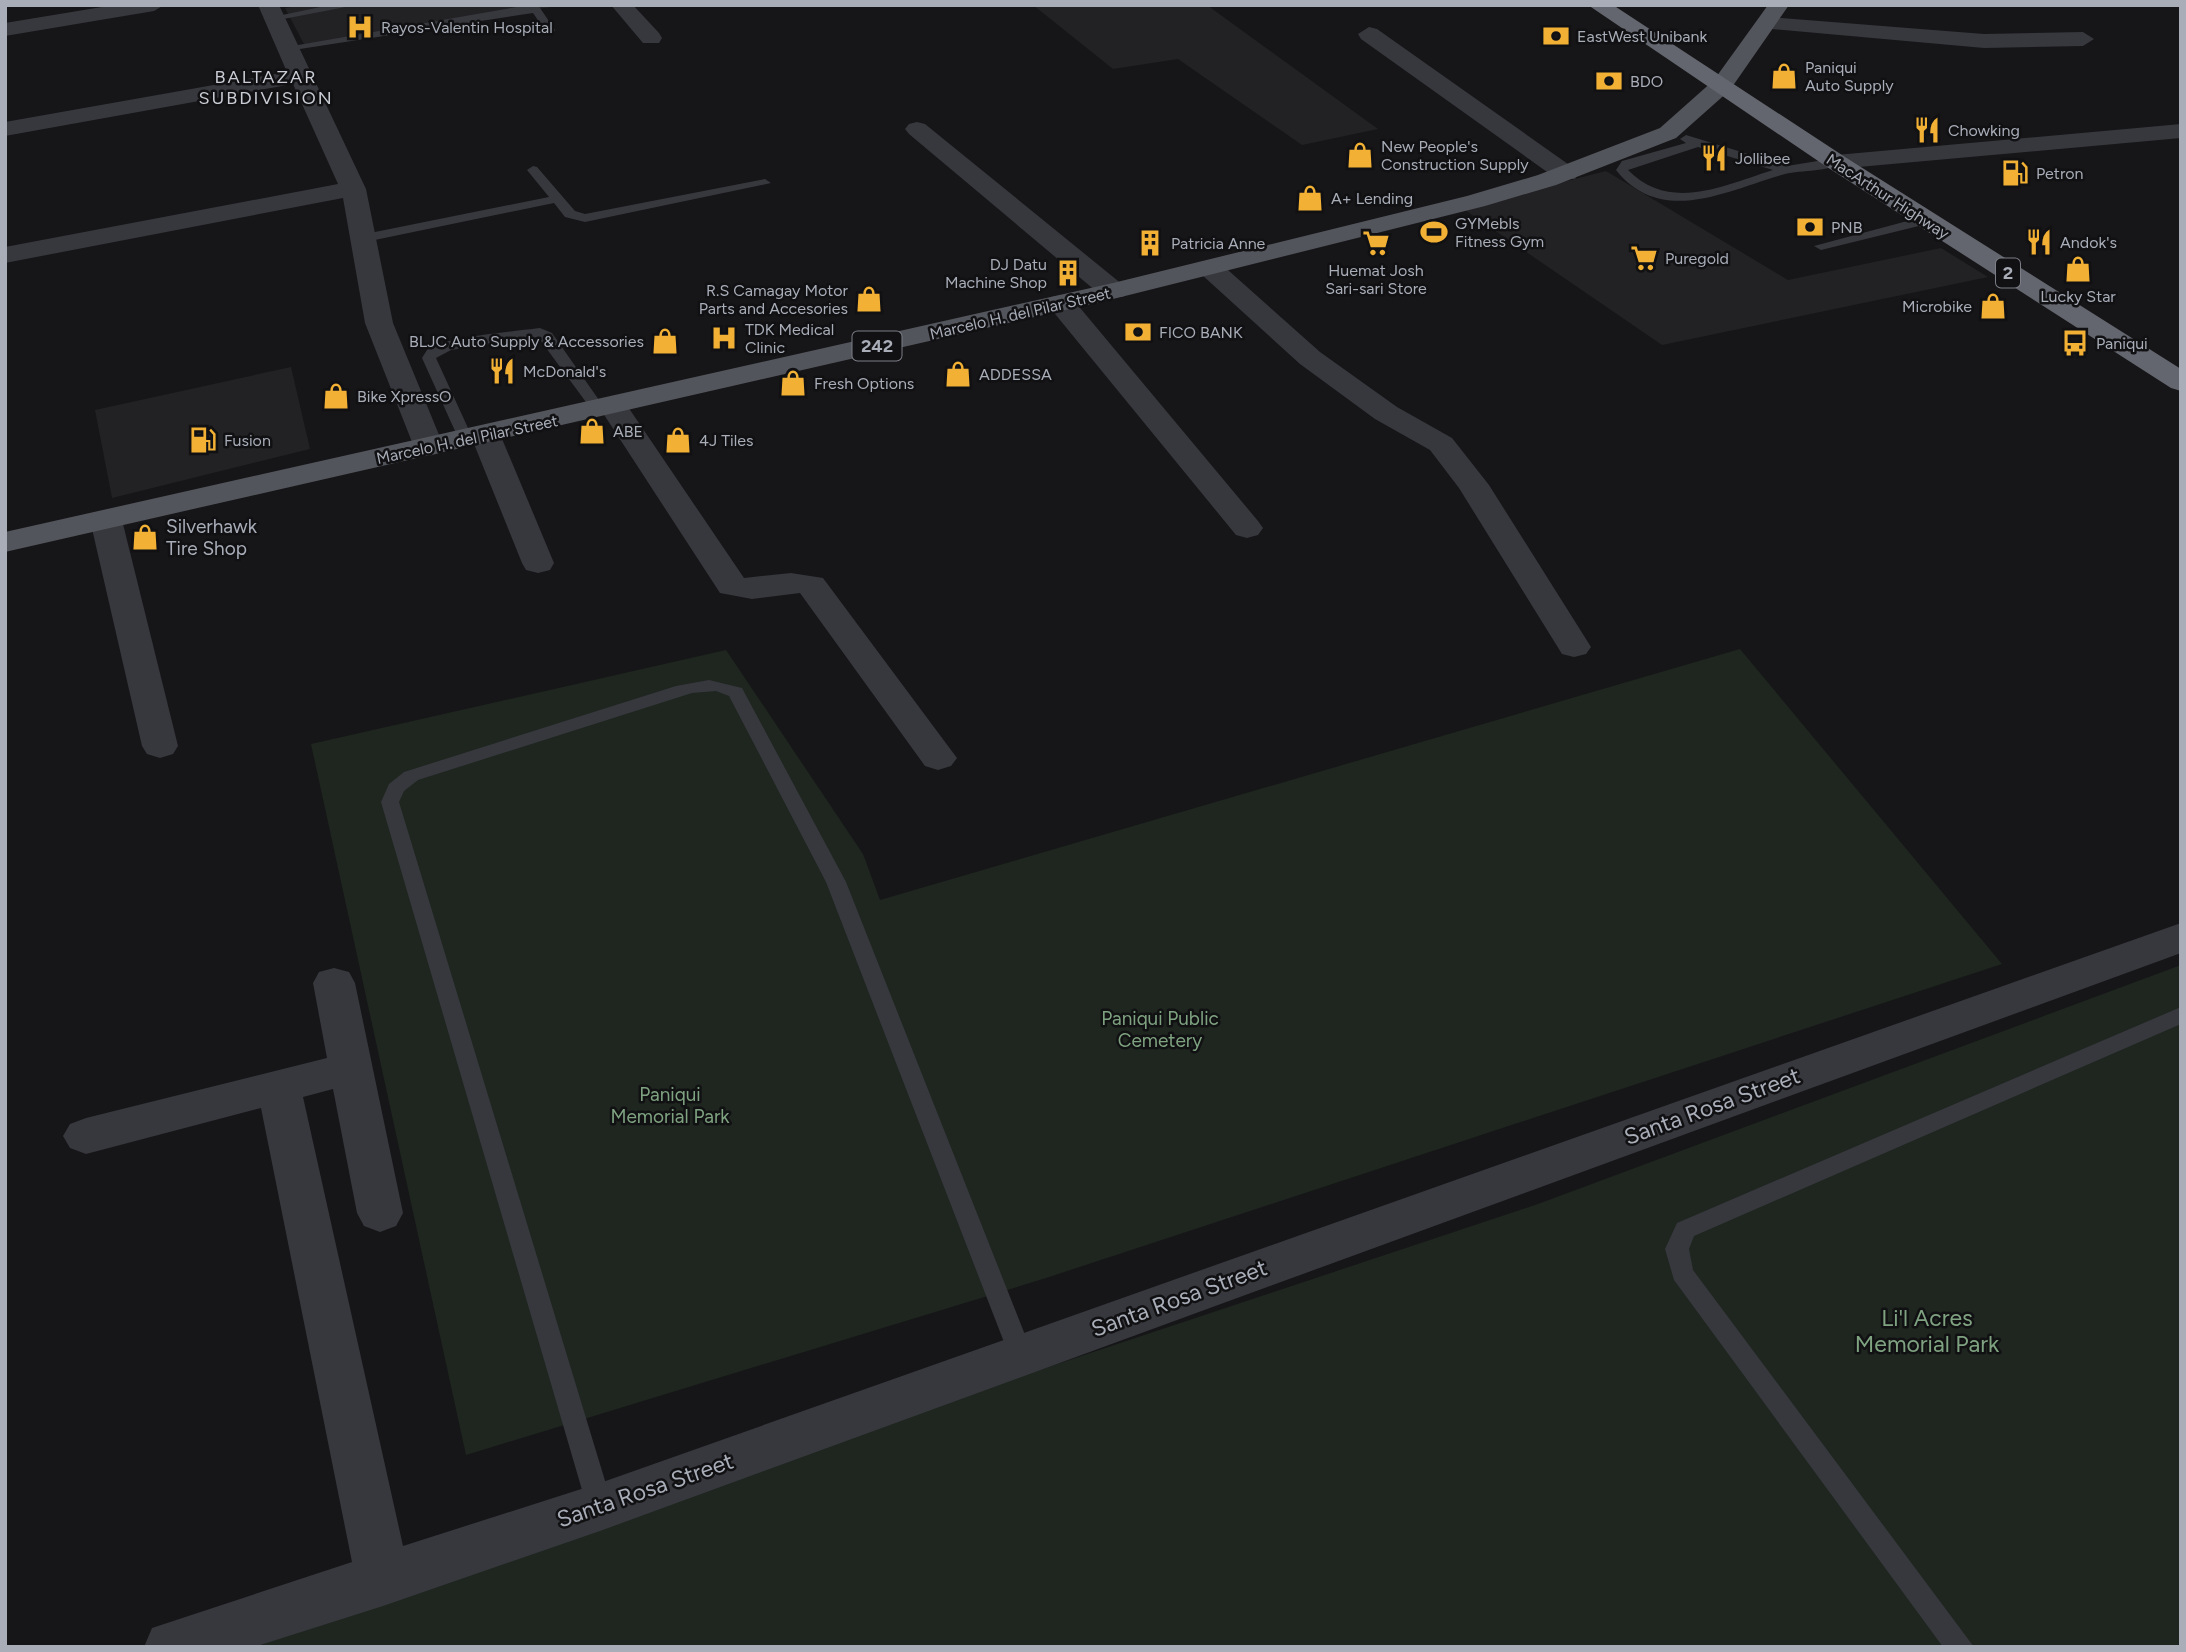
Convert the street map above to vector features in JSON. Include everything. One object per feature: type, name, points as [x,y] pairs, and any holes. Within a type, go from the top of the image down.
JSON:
[{"type":"highway","name":"MacArthur Highway","points":[[1598,5],[1836,162],[2181,382]]},
{"type":"main road","name":"242","points":[[1722,85],[1773,14]]},
{"type":"main road","name":"Marcelo H. del Pilar Street","points":[[5,542],[1113,291],[1476,201],[1566,174],[1668,134],[1722,85]]},
{"type":"street","points":[[5,30],[154,5]]},
{"type":"street","points":[[621,5],[651,38]]},
{"type":"street","points":[[271,12],[353,189],[365,238],[379,323],[429,447]]},
{"type":"street","points":[[1773,14],[1984,41],[2083,39]]},
{"type":"street","points":[[1369,34],[1566,174]]},
{"type":"street","points":[[5,129],[301,76]]},
{"type":"street","points":[[916,130],[1113,291]]},
{"type":"street","points":[[1836,162],[2181,131]]},
{"type":"street","points":[[5,255],[353,189]]},
{"type":"street","points":[[1210,268],[1310,358],[1386,413],[1441,444],[1480,496],[1574,647]]},
{"type":"street","points":[[1061,303],[1247,528]]},
{"type":"street","points":[[606,408],[732,586],[743,590],[786,582],[811,585],[938,758]]},
{"type":"street","points":[[475,436],[538,564]]},
{"type":"street","points":[[106,520],[160,746]]},
{"type":"street","name":"Santa Rosa Street","points":[[172,1647],[600,1507],[2181,937]]},
{"type":"street","points":[[334,983],[380,1213]]},
{"type":"street","points":[[86,1136],[351,1068]]},
{"type":"street","points":[[279,1087],[383,1580]]},
{"type":"lane","points":[[271,12],[351,5]]},
{"type":"lane","points":[[287,48],[534,7],[550,30]]},
{"type":"lane","points":[[1668,134],[1786,170]]},
{"type":"lane","points":[[1698,143],[1626,164],[1622,170],[1628,178],[1676,199],[1692,199],[1786,170],[1836,162]]},
{"type":"lane","points":[[533,170],[570,214],[593,218],[765,183]]},
{"type":"lane","points":[[365,238],[556,199]]},
{"type":"lane","points":[[1821,246],[1926,220]]},
{"type":"lane","points":[[475,436],[429,358],[434,351],[448,346],[540,332],[547,336],[606,408]]},
{"type":"lane","points":[[600,1507],[390,802],[396,788],[411,776],[704,684],[724,686],[736,692],[836,883],[1021,1355]]},
{"type":"lane","points":[[1960,1647],[1682,1273],[1677,1249],[1685,1230],[2181,1015]]},
{"type":"shaded area","name":"Rayos-Valentin Hospital","points":[[304,5],[564,5],[305,46],[285,8]]},
{"type":"shaded area","points":[[1033,5],[1207,5],[1378,129],[1302,145],[1178,59],[1113,69]]},
{"type":"shaded area","name":"Puregold","points":[[1606,171],[1788,280],[1941,248],[1988,277],[1662,345],[1462,208]]},
{"type":"shaded area","points":[[291,367],[310,449],[112,498],[95,410]]},
{"type":"green space","points":[[1740,649],[2002,964],[1043,1279],[466,1455],[311,744],[726,650],[863,854],[880,900]]},
{"type":"green space","name":"Li'l Acres Memorial Park","points":[[2181,965],[2181,1647],[207,1647],[1538,1204]]},
{"type":"place","name":"Rayos-Valentin Hospital","points":[[360,27]]},
{"type":"place","name":"EastWest Unibank","points":[[1556,36]]},
{"type":"place","name":"Paniqui Auto Supply","points":[[1784,76]]},
{"type":"place","name":"BDO","points":[[1609,81]]},
{"type":"place","name":"Chowking","points":[[1927,130]]},
{"type":"place","name":"New People's Construction Supply","points":[[1360,155]]},
{"type":"place","name":"Jollibee","points":[[1714,158]]},
{"type":"place","name":"Petron","points":[[2015,173]]},
{"type":"place","name":"A+ Lending","points":[[1310,198]]},
{"type":"place","name":"PNB","points":[[1810,227]]},
{"type":"place","name":"GYMebls Fitness Gym","points":[[1434,232]]},
{"type":"place","name":"Andok's","points":[[2039,242]]},
{"type":"place","name":"Patricia Anne","points":[[1150,243]]},
{"type":"place","name":"Huemat Josh Sari-sari Store","points":[[1376,243]]},
{"type":"place","name":"Puregold","points":[[1644,258]]},
{"type":"place","name":"Lucky Star","points":[[2078,269]]},
{"type":"place","name":"DJ Datu Machine Shop","points":[[1068,273]]},
{"type":"place","name":"R.S Camagay Motor Parts and Accesories","points":[[869,299]]},
{"type":"place","name":"Microbike","points":[[1993,306]]},
{"type":"place","name":"FICO BANK","points":[[1138,332]]},
{"type":"place","name":"TDK Medical Clinic","points":[[724,338]]},
{"type":"place","name":"BLJC Auto Supply & Accessories","points":[[665,341]]},
{"type":"place","name":"Paniqui","points":[[2075,343]]},
{"type":"place","name":"McDonald's","points":[[502,371]]},
{"type":"place","name":"ADDESSA","points":[[958,374]]},
{"type":"place","name":"Fresh Options","points":[[793,383]]},
{"type":"place","name":"Bike XpressO","points":[[336,396]]},
{"type":"place","name":"ABE","points":[[592,431]]},
{"type":"place","name":"Fusion","points":[[203,440]]},
{"type":"place","name":"4J Tiles","points":[[678,440]]},
{"type":"place","name":"Silverhawk Tire Shop","points":[[145,537]]},
{"type":"district","name":"BALTAZAR SUBDIVISION","points":[[266,87]]},
{"type":"park label","name":"Paniqui Public Cemetery","points":[[1160,1029]]},
{"type":"park label","name":"Paniqui Memorial Park","points":[[670,1105]]}]
